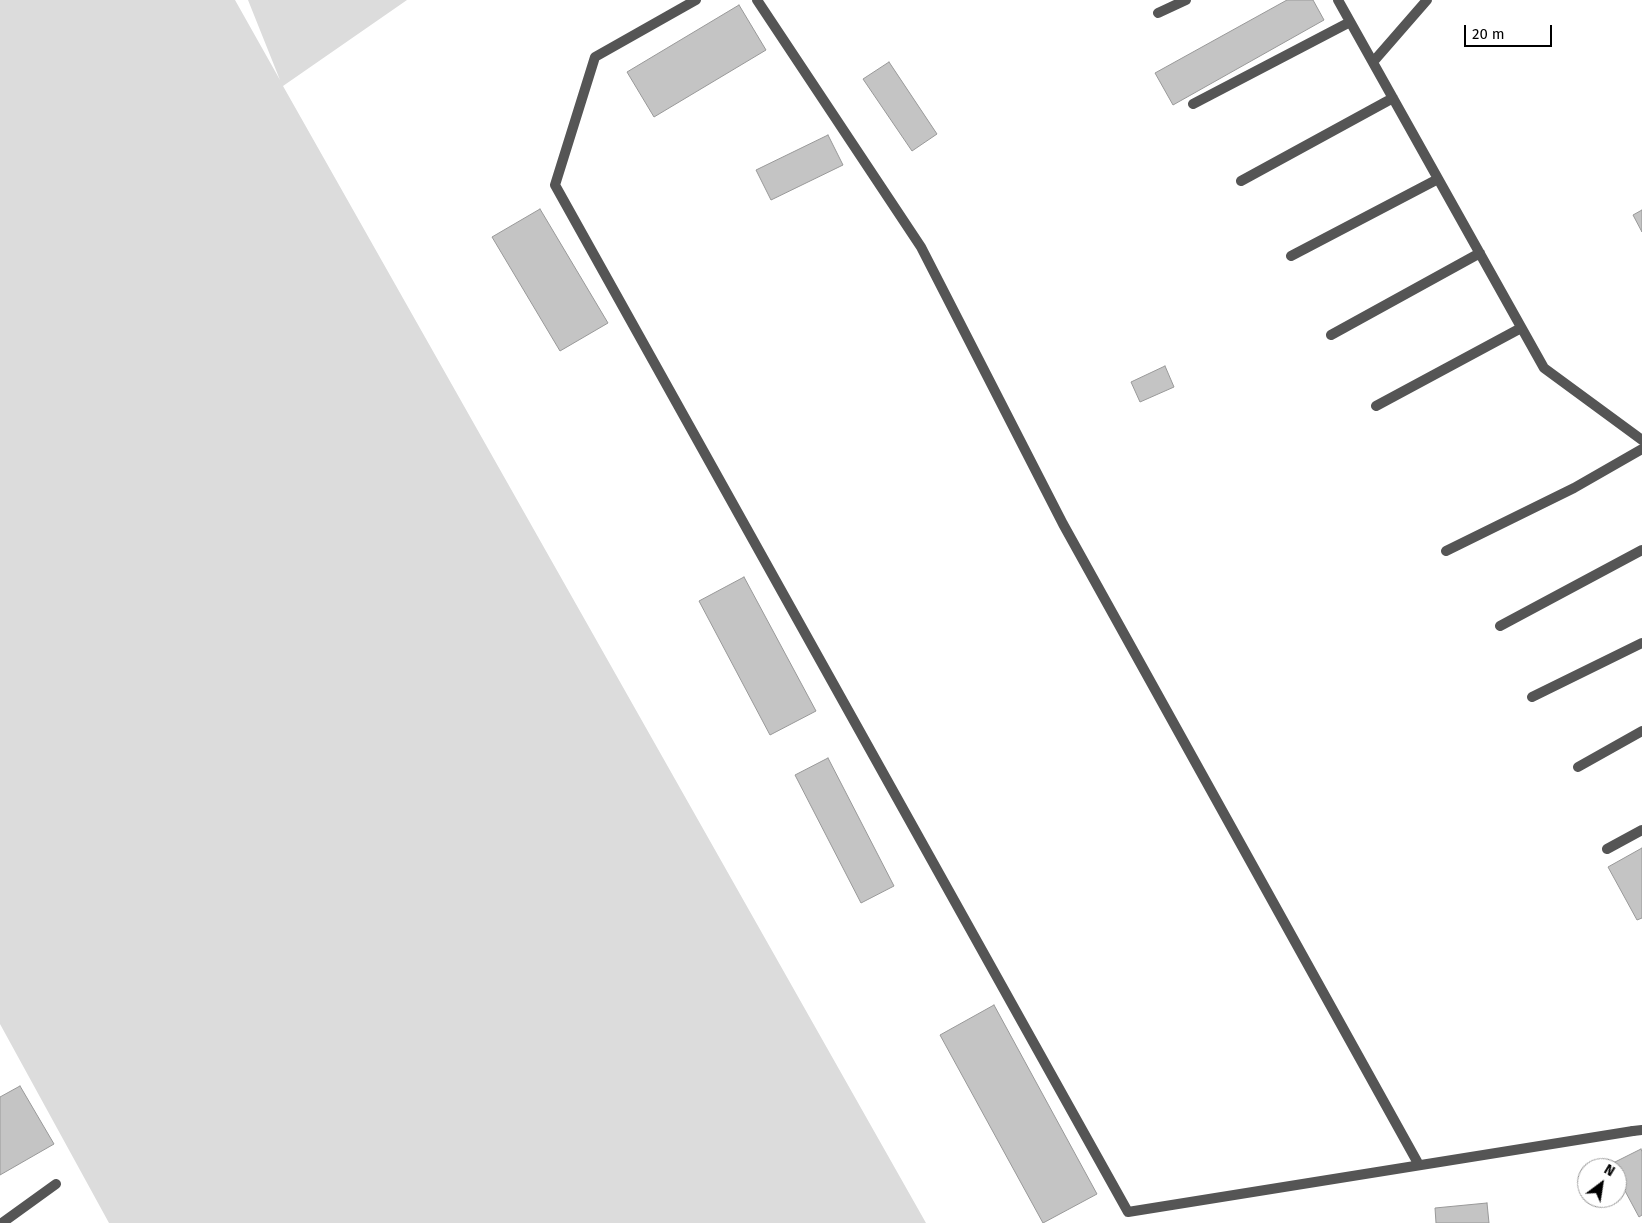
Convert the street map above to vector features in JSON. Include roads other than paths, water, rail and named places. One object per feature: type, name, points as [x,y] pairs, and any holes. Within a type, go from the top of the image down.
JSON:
[{"type":"street","points":[[696,0],[595,57],[555,185],[1128,1212],[1637,1130]]},
{"type":"street","points":[[757,0],[921,247],[1064,524],[1419,1165]]},
{"type":"street","points":[[1158,13],[1186,0]]},
{"type":"street","points":[[1338,0],[1544,368],[1642,440]]},
{"type":"street","points":[[1373,62],[1427,0]]},
{"type":"street","points":[[1193,104],[1350,22]]},
{"type":"street","points":[[1241,181],[1392,98]]},
{"type":"street","points":[[1291,256],[1438,179]]},
{"type":"street","points":[[1331,335],[1480,253]]},
{"type":"street","points":[[1376,406],[1521,328]]},
{"type":"street","points":[[1446,551],[1574,488],[1642,449]]},
{"type":"street","points":[[1500,626],[1642,550]]},
{"type":"street","points":[[1532,697],[1642,643]]},
{"type":"street","points":[[1578,767],[1642,731]]},
{"type":"street","points":[[1607,849],[1642,830]]},
{"type":"street","points":[[2,1223],[56,1184]]}]
